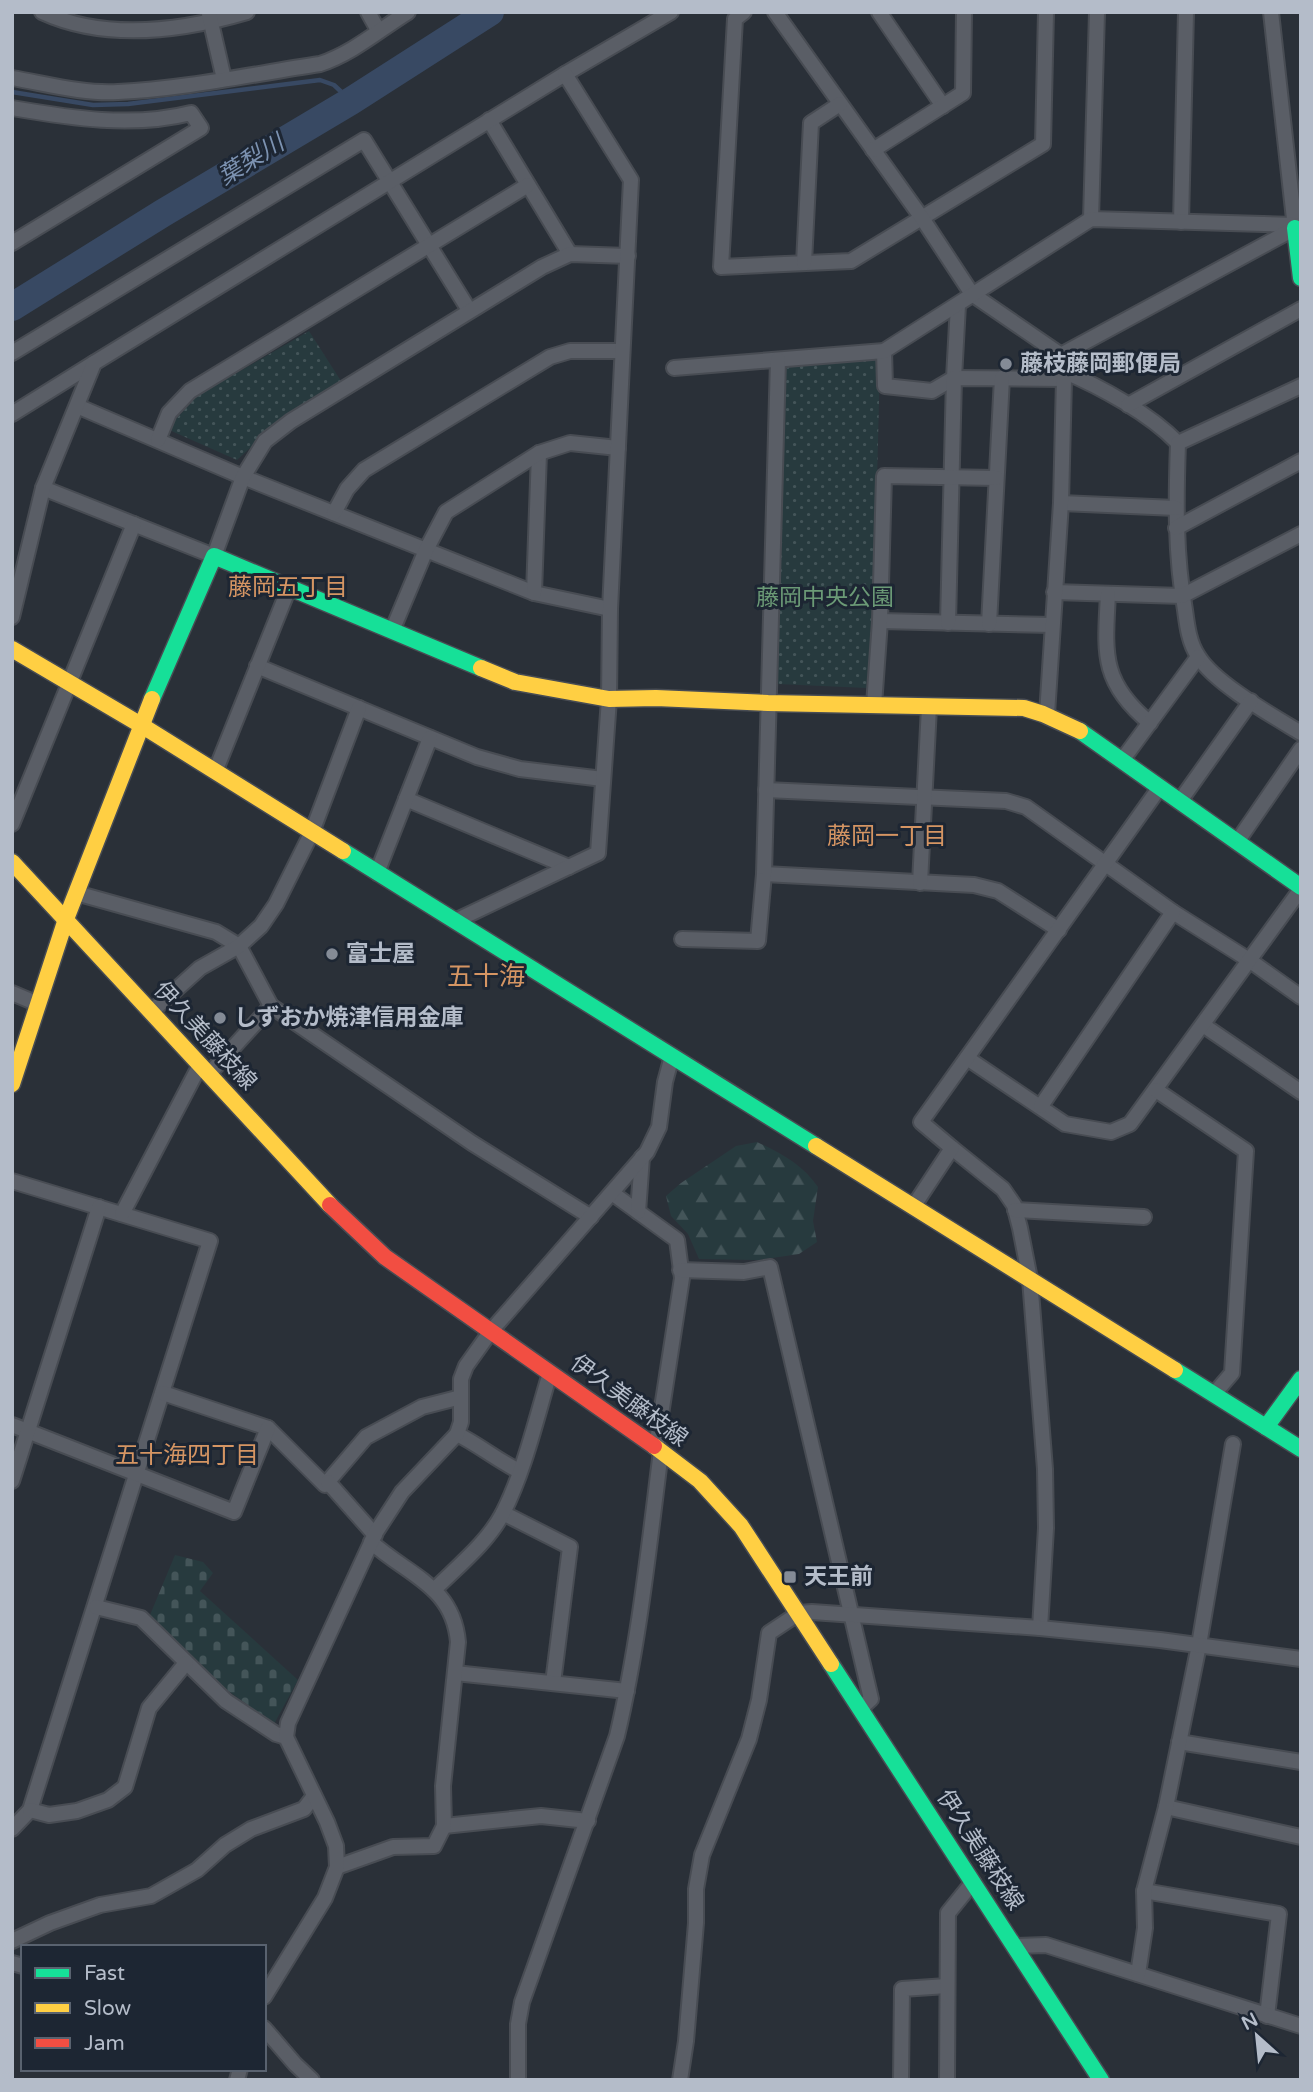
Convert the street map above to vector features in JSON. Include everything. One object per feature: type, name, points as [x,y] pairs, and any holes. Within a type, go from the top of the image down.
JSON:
[{"type":"main road","points":[[1297,226],[1301,278]]},
{"type":"main road","points":[[12,1084],[66,919],[141,725],[214,556],[515,682],[609,699],[1024,708],[1047,713],[1123,759],[1301,888]]},
{"type":"main road","points":[[12,649],[141,725],[1301,1449]]},
{"type":"main road","name":"伊久美藤枝線","points":[[12,862],[344,1221],[385,1257],[700,1481],[741,1526],[1101,2080]]},
{"type":"main road","points":[[1266,1427],[1301,1379]]},
{"type":"street","points":[[42,12],[76,24],[126,31],[173,28],[209,17],[247,12]]},
{"type":"street","points":[[368,12],[378,30]]},
{"type":"street","points":[[12,78],[80,90],[117,92],[320,64],[355,48],[408,12]]},
{"type":"street","points":[[12,414],[489,120],[671,12]]},
{"type":"street","points":[[744,12],[735,19],[721,267],[850,261],[1043,144],[1046,12]]},
{"type":"street","points":[[775,12],[922,218],[972,295],[1061,355],[1064,375],[1061,503],[1047,713]]},
{"type":"street","points":[[879,12],[943,106]]},
{"type":"street","points":[[873,150],[963,93],[964,12]]},
{"type":"street","points":[[1091,219],[1097,12]]},
{"type":"street","points":[[1181,222],[1186,12]]},
{"type":"street","points":[[1271,12],[1297,226]]},
{"type":"street","points":[[209,17],[224,79]]},
{"type":"street","points":[[454,921],[598,853],[609,699],[610,610],[631,180],[565,74]]},
{"type":"street","points":[[804,263],[811,123],[840,104]]},
{"type":"street","points":[[12,108],[110,121],[165,120],[191,113],[201,128],[12,243]]},
{"type":"street","points":[[489,120],[570,254]]},
{"type":"street","points":[[12,353],[364,140],[469,310]]},
{"type":"street","points":[[158,440],[169,413],[190,391],[528,185]]},
{"type":"street","points":[[674,368],[884,351],[1091,219],[1297,226]]},
{"type":"street","points":[[1061,355],[1297,226]]},
{"type":"street","points":[[43,488],[214,556],[243,477],[265,441],[291,421],[542,267],[570,254],[628,256]]},
{"type":"street","points":[[948,623],[958,305]]},
{"type":"street","points":[[1128,405],[1301,309]]},
{"type":"street","points":[[334,513],[346,489],[364,470],[550,357],[570,351],[622,351]]},
{"type":"street","points":[[884,351],[885,386],[932,391],[954,378],[1064,375],[1128,405],[1178,443]]},
{"type":"street","points":[[681,939],[758,941],[764,874],[778,360]]},
{"type":"street","points":[[12,617],[43,488],[94,363]]},
{"type":"street","points":[[989,624],[1002,378]]},
{"type":"street","points":[[1178,443],[1301,386]]},
{"type":"street","points":[[77,406],[243,477],[534,593],[610,610]]},
{"type":"street","points":[[392,631],[446,512],[539,453],[570,443],[618,448]]},
{"type":"street","points":[[1178,443],[1175,528],[1182,596],[1189,635],[1198,657],[1224,682],[1301,733]]},
{"type":"street","points":[[534,593],[539,453]]},
{"type":"street","points":[[1175,528],[1301,461]]},
{"type":"street","points":[[874,705],[880,621],[884,476],[996,478]]},
{"type":"street","points":[[1061,503],[1175,508]]},
{"type":"street","points":[[12,824],[134,524]]},
{"type":"street","points":[[1054,592],[1182,596],[1301,534]]},
{"type":"street","points":[[215,772],[289,588]]},
{"type":"street","points":[[1108,594],[1105,647],[1107,662],[1124,698],[1132,709],[1150,723]]},
{"type":"street","points":[[880,621],[1052,625]]},
{"type":"street","points":[[1123,759],[1198,657]]},
{"type":"street","points":[[257,666],[477,757],[520,769],[603,779]]},
{"type":"street","points":[[1180,802],[1251,701]]},
{"type":"street","points":[[920,883],[929,707]]},
{"type":"street","points":[[151,1012],[200,968],[239,946],[261,926],[276,904],[312,832],[359,708]]},
{"type":"street","points":[[377,873],[430,738]]},
{"type":"street","points":[[1237,842],[1301,749]]},
{"type":"street","points":[[1040,1628],[1046,1528],[1045,1469],[1030,1279],[1015,1210],[1003,1189],[921,1122],[1160,788]]},
{"type":"street","points":[[766,790],[924,795],[1006,801],[1026,807],[1173,912],[1301,997]]},
{"type":"street","points":[[406,799],[569,867]]},
{"type":"street","points":[[764,874],[974,885],[998,891],[1059,930]]},
{"type":"street","points":[[967,1058],[1065,1124],[1111,1132],[1130,1124],[1301,888]]},
{"type":"street","points":[[76,893],[216,932],[239,946],[271,1006],[472,1143],[591,1217]]},
{"type":"street","points":[[1041,1106],[1173,912]]},
{"type":"street","points":[[12,993],[38,1004]]},
{"type":"street","points":[[121,1214],[205,1070],[271,1006]]},
{"type":"street","points":[[1203,1025],[1301,1092]]},
{"type":"street","points":[[266,1994],[325,1898],[337,1867],[336,1846],[286,1737],[288,1723],[373,1539],[402,1492],[457,1434],[461,1422],[461,1379],[466,1366],[491,1331],[642,1157],[659,1127],[665,1082],[672,1056]]},
{"type":"street","points":[[1156,1090],[1246,1151],[1232,1373],[1214,1394]]},
{"type":"street","points":[[913,1207],[952,1148]]},
{"type":"street","points":[[638,1212],[642,1157]]},
{"type":"street","points":[[12,1181],[210,1241],[96,1607],[22,1813],[12,1829]]},
{"type":"street","points":[[518,2080],[518,2024],[522,2002],[617,1736],[628,1691],[649,1552],[658,1449],[682,1278],[677,1240],[612,1193]]},
{"type":"street","points":[[12,1481],[99,1207]]},
{"type":"street","points":[[1015,1210],[1143,1217]]},
{"type":"street","points":[[680,1270],[744,1272],[770,1267],[871,1699],[860,1709]]},
{"type":"street","points":[[434,1590],[486,1537],[503,1513],[550,1373]]},
{"type":"street","points":[[163,1393],[268,1428],[325,1485],[366,1437],[422,1407],[461,1397]]},
{"type":"street","points":[[12,1424],[234,1512],[268,1428]]},
{"type":"street","points":[[457,1434],[479,1445],[495,1460],[519,1471]]},
{"type":"street","points":[[1138,1974],[1145,1928],[1144,1891],[1166,1807],[1199,1645],[1233,1444]]},
{"type":"street","points":[[328,1482],[373,1539],[396,1563],[443,1597],[456,1622],[458,1642],[443,1786],[444,1826],[434,1846],[393,1847],[337,1867]]},
{"type":"street","points":[[503,1513],[570,1547],[552,1683]]},
{"type":"street","points":[[96,1607],[141,1618],[226,1701],[276,1734],[286,1737]]},
{"type":"street","points":[[680,2080],[687,2041],[696,1889],[702,1855],[749,1739],[759,1700],[768,1633],[799,1613],[853,1615],[1040,1628],[1301,1659]]},
{"type":"street","points":[[22,1813],[49,1815],[77,1811],[108,1800],[125,1787],[149,1708],[186,1663]]},
{"type":"street","points":[[455,1673],[628,1691]]},
{"type":"street","points":[[1179,1742],[1301,1762]]},
{"type":"street","points":[[12,1941],[50,1923],[100,1905],[152,1896],[197,1870],[225,1845],[251,1829],[304,1809],[314,1796]]},
{"type":"street","points":[[1166,1807],[1301,1837]]},
{"type":"street","points":[[444,1826],[541,1816],[588,1821]]},
{"type":"street","points":[[947,2080],[948,1913],[973,1882]]},
{"type":"street","points":[[1144,1891],[1279,1914],[1267,2016]]},
{"type":"street","points":[[1014,1946],[1046,1945],[1301,2026]]},
{"type":"street","points":[[901,2080],[902,1989],[947,1986]]},
{"type":"street","points":[[266,2030],[313,2080]]},
{"type":"green space","points":[[309,331],[341,381],[284,417],[237,460],[167,429],[197,396]]},
{"type":"green space","name":"藤岡中央公園","points":[[873,355],[880,361],[872,684],[867,688],[777,684],[773,680],[784,371],[793,363]]},
{"type":"green space","points":[[757,1142],[791,1160],[806,1172],[818,1187],[813,1221],[817,1242],[799,1254],[759,1260],[699,1259],[688,1234],[671,1216],[666,1196],[736,1146]]},
{"type":"green space","points":[[175,1555],[203,1562],[213,1573],[200,1591],[298,1680],[274,1724],[216,1682],[150,1615]]},
{"type":"waterway","name":"葉梨川","points":[[12,307],[351,101],[490,12]]},
{"type":"waterway","points":[[12,92],[93,105],[128,104],[320,80],[334,85],[351,101]]},
{"type":"traffic: fast","points":[[1295,228],[1301,278]]},
{"type":"traffic: fast","points":[[152,699],[214,556],[481,668]]},
{"type":"traffic: fast","points":[[1080,731],[1301,887]]},
{"type":"traffic: fast","points":[[343,851],[816,1146]]},
{"type":"traffic: fast","points":[[1175,1370],[1301,1449]]},
{"type":"traffic: fast","points":[[1266,1427],[1301,1379]]},
{"type":"traffic: fast","points":[[831,1664],[1101,2080]]},
{"type":"traffic: slow","points":[[12,649],[141,725],[343,851]]},
{"type":"traffic: slow","points":[[481,668],[515,682],[609,699],[1024,708],[1080,731]]},
{"type":"traffic: slow","points":[[12,1084],[66,919],[152,699]]},
{"type":"traffic: slow","points":[[12,862],[330,1205]]},
{"type":"traffic: slow","points":[[816,1146],[1175,1370]]},
{"type":"traffic: slow","points":[[654,1446],[700,1481],[741,1526],[831,1664]]},
{"type":"traffic: jam","points":[[330,1205],[385,1257],[654,1446]]},
{"type":"place","name":"藤枝藤岡郵便局","points":[[1006,364]]},
{"type":"place","name":"富士屋","points":[[332,954]]},
{"type":"place","name":"しずおか焼津信用金庫","points":[[220,1018]]},
{"type":"place","name":"天王前","points":[[790,1577]]},
{"type":"district","name":"藤岡五丁目","points":[[288,587]]},
{"type":"district","name":"藤岡一丁目","points":[[887,836]]},
{"type":"district","name":"五十海","points":[[486,976]]},
{"type":"district","name":"五十海四丁目","points":[[187,1455]]}]
